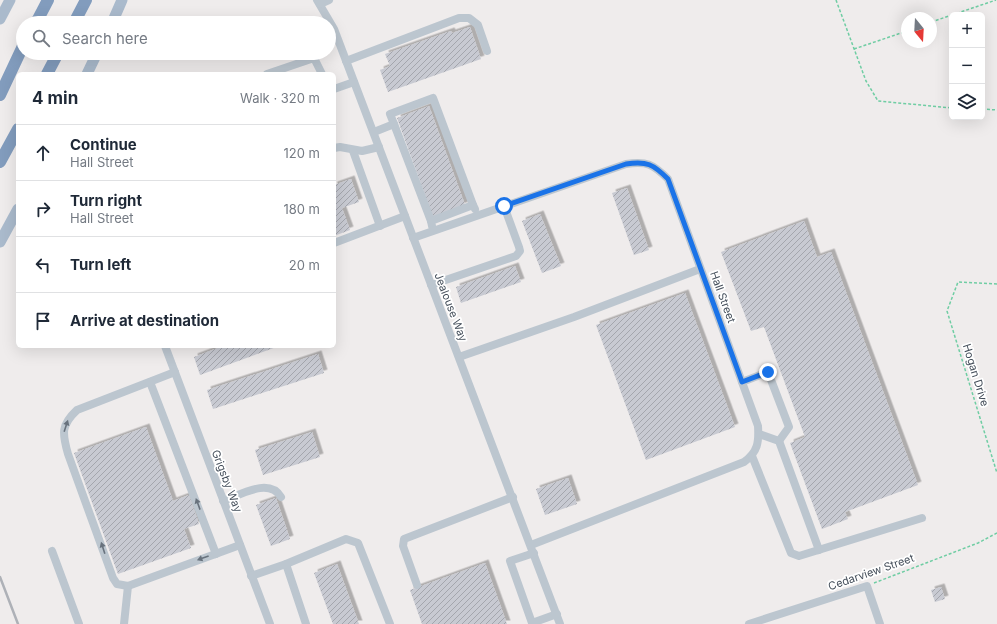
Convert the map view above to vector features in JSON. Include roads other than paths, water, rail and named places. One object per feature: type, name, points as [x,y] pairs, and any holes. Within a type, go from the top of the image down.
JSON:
[{"type":"highway","points":[[40,16],[48,0]]},
{"type":"highway","points":[[78,16],[86,0]]},
{"type":"highway","points":[[0,95],[16,60]]},
{"type":"highway","points":[[48,72],[54,60]]},
{"type":"highway","points":[[0,162],[16,133]]},
{"type":"main road","points":[[0,19],[10,0]]},
{"type":"main road","points":[[115,16],[122,0]]},
{"type":"main road","points":[[88,72],[94,60]]},
{"type":"main road","points":[[0,242],[16,213]]},
{"type":"street","points":[[318,2],[328,0]]},
{"type":"street","name":"Jealouse Way","points":[[318,2],[326,16]]},
{"type":"street","points":[[346,61],[459,18],[470,18],[478,25],[488,51]]},
{"type":"street","name":"Jealouse Way","points":[[336,34],[533,549],[560,624]]},
{"type":"street","points":[[273,72],[308,60]]},
{"type":"street","points":[[315,60],[321,72]]},
{"type":"street","points":[[336,88],[354,82]]},
{"type":"street","points":[[434,231],[390,114],[434,98],[477,216]]},
{"type":"street","points":[[374,132],[394,124]]},
{"type":"street","points":[[336,148],[362,151],[379,147]]},
{"type":"street","points":[[353,151],[380,226]]},
{"type":"street","name":"Hall Street","points":[[413,238],[626,164],[642,162],[656,167],[668,179],[758,426],[759,434]]},
{"type":"street","points":[[431,221],[473,206]]},
{"type":"street","points":[[432,285],[516,256],[520,251],[504,206]]},
{"type":"street","points":[[336,241],[405,216]]},
{"type":"street","points":[[459,357],[700,269]]},
{"type":"street","name":"Grigsby Way","points":[[166,348],[270,624]]},
{"type":"street","points":[[175,372],[77,410],[68,419],[64,428],[63,438],[68,454],[113,578],[117,584],[128,586],[240,545]]},
{"type":"street","points":[[742,382],[768,372],[789,427],[779,441]]},
{"type":"street","points":[[150,382],[216,554]]},
{"type":"street","points":[[557,614],[532,623],[510,561],[533,549],[744,462],[752,456],[759,443],[759,434],[779,441]]},
{"type":"street","points":[[779,441],[819,550]]},
{"type":"street","points":[[752,456],[791,553],[799,556],[922,518]]},
{"type":"street","points":[[223,501],[262,488],[270,487],[276,490],[281,497]]},
{"type":"street","points":[[418,585],[403,546],[404,539],[513,497]]},
{"type":"street","points":[[251,576],[286,564],[346,539],[358,543],[390,624]]},
{"type":"street","points":[[52,551],[79,624]]},
{"type":"street","points":[[286,564],[306,624]]},
{"type":"street","points":[[124,624],[128,586]]},
{"type":"street","name":"Cedarview Street","points":[[749,624],[867,586],[880,624]]},
{"type":"railway","points":[[0,577],[18,624]]}]
